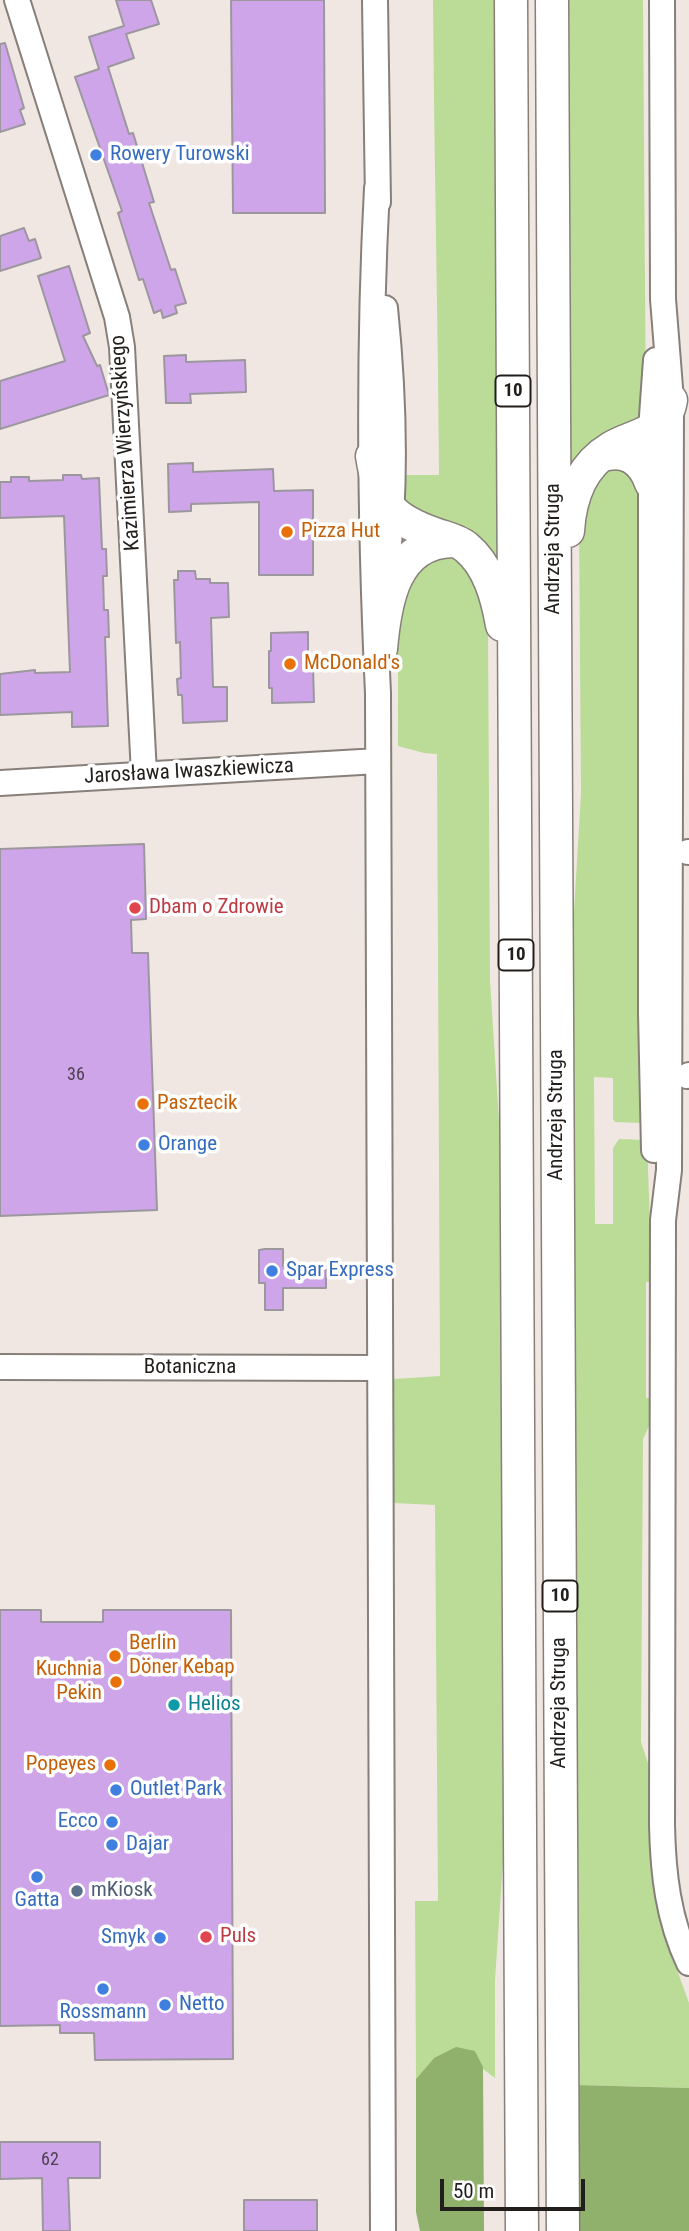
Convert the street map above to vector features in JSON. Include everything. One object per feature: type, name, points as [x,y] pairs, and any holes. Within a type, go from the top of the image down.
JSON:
[{"type":"main road","name":"Andrzeja Struga","points":[[511,0],[522,2183],[520,2231]]},
{"type":"main road","name":"Andrzeja Struga","points":[[552,0],[563,2231]]},
{"type":"main road","points":[[555,746],[572,499],[582,478],[600,456],[664,421],[671,400]]},
{"type":"main road","points":[[600,456],[616,452],[629,455],[644,468],[651,483]]},
{"type":"main road","points":[[372,456],[379,489],[392,513],[405,522],[465,546],[482,565],[491,583],[499,607],[506,653],[515,783]]},
{"type":"main road","points":[[381,649],[386,604],[398,573],[422,550],[438,543],[455,541]]},
{"type":"street","name":"Kazimierza Wierzyńskiego","points":[[18,0],[117,317],[122,347],[144,774]]},
{"type":"street","points":[[375,0],[377,188],[372,304],[372,456],[373,583],[378,693],[383,2231]]},
{"type":"street","points":[[662,0],[663,299],[671,400],[669,1170],[663,1220],[662,1849],[672,1919],[689,1963]]},
{"type":"street","points":[[377,188],[392,377],[392,513],[383,592],[378,693]]},
{"type":"street","points":[[663,299],[651,430],[652,1102],[656,1171],[663,1220]]},
{"type":"street","name":"Jarosława Iwaszkiewicza","points":[[0,783],[378,761]]},
{"type":"street","name":"Botaniczna","points":[[0,1367],[380,1368]]},
{"type":"green space","points":[[433,0],[496,0],[498,564],[401,506],[400,475],[439,475]]},
{"type":"green space","points":[[567,0],[643,0],[646,424],[569,470]]},
{"type":"green space","points":[[616,465],[640,481],[642,1123],[615,1122],[613,1078],[594,1077],[595,1224],[613,1224],[613,1148],[619,1139],[647,1140],[652,1282],[646,1282],[646,1398],[651,1398],[651,1422],[643,1439],[641,1742],[651,1772],[649,1815],[653,1886],[668,1945],[689,2003],[689,2088],[577,2085],[571,961],[581,794],[579,520],[589,481]]},
{"type":"green space","points":[[443,551],[469,562],[488,625],[490,980],[501,1152],[504,1847],[495,1980],[495,2078],[483,2069],[475,2051],[434,2058],[416,2079],[415,1901],[438,1901],[435,1505],[394,1503],[394,1379],[440,1376],[437,754],[398,746],[398,602],[413,568]]},
{"type":"green space","points":[[456,2047],[475,2051],[483,2067],[484,2231],[420,2231],[416,2212],[416,2079],[434,2058]]},
{"type":"green space","points":[[577,2085],[689,2088],[689,2231],[579,2231]]},
{"type":"building","points":[[116,0],[151,0],[159,24],[126,34],[134,58],[108,67],[129,134],[133,133],[154,202],[149,203],[171,270],[175,269],[186,303],[175,306],[177,313],[163,318],[161,310],[154,313],[143,279],[139,280],[118,213],[122,211],[75,77],[99,69],[89,37],[124,26]]},
{"type":"building","points":[[231,0],[324,0],[325,213],[233,213]]},
{"type":"building","points":[[5,43],[24,108],[20,110],[25,124],[0,132],[0,44]]},
{"type":"building","points":[[24,228],[29,241],[35,239],[41,258],[0,271],[0,236]]},
{"type":"building","points":[[69,266],[90,333],[83,336],[97,366],[100,365],[109,395],[0,429],[0,381],[65,361],[38,276]]},
{"type":"building","points":[[186,355],[186,362],[245,360],[246,392],[190,394],[191,403],[166,403],[164,356]]},
{"type":"building","points":[[193,463],[193,472],[273,469],[274,491],[313,490],[313,575],[259,575],[259,502],[191,504],[191,511],[169,512],[168,464]]},
{"type":"building","points":[[63,475],[81,475],[82,479],[99,478],[102,549],[106,549],[107,576],[103,576],[104,610],[108,610],[109,637],[105,637],[108,726],[72,727],[72,712],[0,715],[0,674],[35,670],[35,673],[70,672],[64,516],[0,518],[0,482],[11,482],[11,477],[29,477],[29,481],[63,480]]},
{"type":"building","points":[[178,571],[195,571],[196,579],[210,579],[210,583],[228,583],[229,617],[211,618],[213,687],[227,687],[227,721],[183,723],[182,695],[178,695],[177,679],[181,678],[180,642],[176,643],[174,580],[178,580]]},
{"type":"building","name":"McDonald's","points":[[308,632],[308,668],[313,668],[314,702],[272,703],[272,688],[269,688],[271,633]]},
{"type":"building","points":[[144,844],[146,919],[131,920],[132,953],[148,953],[157,1210],[0,1216],[0,849]]},
{"type":"building","points":[[283,1249],[283,1266],[326,1266],[326,1288],[283,1288],[283,1310],[265,1310],[265,1283],[259,1283],[259,1250]]},
{"type":"building","name":"Outlet Park","points":[[0,1610],[41,1610],[41,1622],[103,1622],[103,1610],[231,1610],[233,2059],[95,2060],[94,2033],[60,2033],[60,2025],[0,2026]]},
{"type":"building","points":[[0,2142],[100,2142],[100,2178],[68,2178],[70,2231],[43,2231],[42,2178],[0,2179]]},
{"type":"building","points":[[244,2200],[317,2200],[317,2231],[244,2231]]},
{"type":"place","name":"Rowery Turowski","points":[[96,155]]},
{"type":"place","name":"Pizza Hut","points":[[287,532]]},
{"type":"place","name":"McDonald's","points":[[290,664]]},
{"type":"place","name":"Dbam o Zdrowie","points":[[135,908]]},
{"type":"place","name":"Pasztecik","points":[[143,1104]]},
{"type":"place","name":"Orange","points":[[144,1145]]},
{"type":"place","name":"Spar Express","points":[[272,1271]]},
{"type":"place","name":"Berlin Döner Kebap","points":[[115,1656]]},
{"type":"place","name":"Kuchnia Pekin","points":[[116,1682]]},
{"type":"place","name":"Helios","points":[[174,1705]]},
{"type":"place","name":"Popeyes","points":[[110,1765]]},
{"type":"place","name":"Outlet Park","points":[[116,1790]]},
{"type":"place","name":"Ecco","points":[[112,1822]]},
{"type":"place","name":"Dajar","points":[[112,1845]]},
{"type":"place","name":"Gatta","points":[[37,1877]]},
{"type":"place","name":"mKiosk","points":[[77,1891]]},
{"type":"place","name":"Puls","points":[[206,1937]]},
{"type":"place","name":"Smyk","points":[[160,1938]]},
{"type":"place","name":"Rossmann","points":[[103,1989]]},
{"type":"place","name":"Netto","points":[[165,2005]]}]
